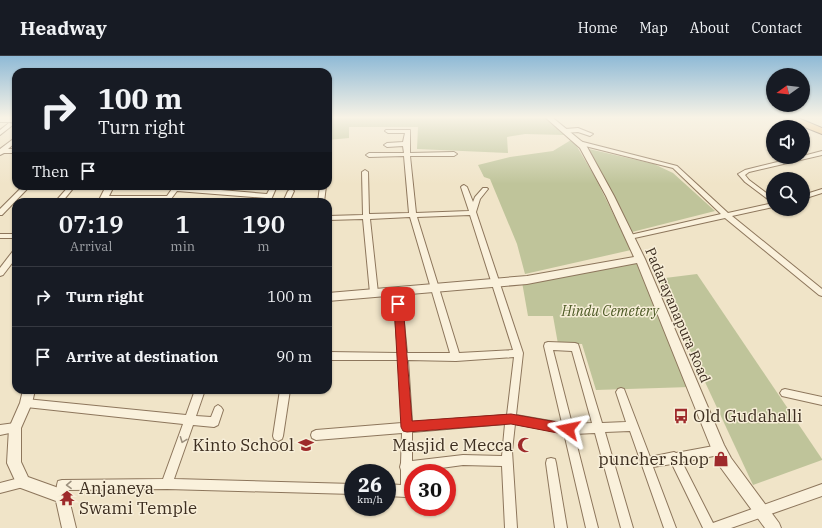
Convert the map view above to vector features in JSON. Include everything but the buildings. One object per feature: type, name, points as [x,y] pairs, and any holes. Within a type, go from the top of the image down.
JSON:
[{"type":"street","points":[[407,140],[413,215],[456,357]]},
{"type":"street","name":"Padarayanapura Road","points":[[576,140],[580,143],[604,186],[630,237],[719,450],[726,463],[774,528]]},
{"type":"street","points":[[1,152],[12,142]]},
{"type":"street","points":[[580,143],[674,167],[727,216],[822,293]]},
{"type":"street","points":[[387,145],[406,144]]},
{"type":"street","points":[[1,152],[12,151]]},
{"type":"street","points":[[766,196],[747,181],[741,174],[747,171],[822,153]]},
{"type":"street","points":[[369,155],[454,154]]},
{"type":"street","points":[[365,172],[366,218],[374,294]]},
{"type":"street","points":[[464,187],[497,282],[519,353],[507,451],[512,528]]},
{"type":"street","points":[[473,213],[477,198],[484,189]]},
{"type":"street","points":[[15,198],[23,190]]},
{"type":"street","points":[[62,198],[68,190]]},
{"type":"street","points":[[199,190],[260,198]]},
{"type":"street","points":[[288,198],[291,191]]},
{"type":"street","points":[[819,192],[822,198]]},
{"type":"street","points":[[0,213],[12,201]]},
{"type":"street","points":[[630,237],[766,207]]},
{"type":"street","points":[[332,218],[366,218],[473,213]]},
{"type":"street","points":[[0,236],[12,236]]},
{"type":"street","points":[[0,273],[12,258]]},
{"type":"street","points":[[332,297],[527,280],[640,259]]},
{"type":"street","points":[[397,292],[403,356],[407,427],[405,464]]},
{"type":"street","points":[[592,528],[548,346],[575,347],[627,528]]},
{"type":"street","points":[[332,356],[456,357],[519,353]]},
{"type":"street","points":[[621,392],[670,528]]},
{"type":"street","points":[[785,393],[822,401]]},
{"type":"street","points":[[166,484],[191,420],[199,394]]},
{"type":"street","points":[[278,436],[284,394]]},
{"type":"street","points":[[23,482],[14,463],[15,428],[28,397],[214,422],[218,410]]},
{"type":"street","points":[[316,435],[511,419],[568,429],[633,426]]},
{"type":"street","points":[[0,430],[15,428]]},
{"type":"street","points":[[647,463],[719,450]]},
{"type":"street","points":[[674,457],[708,528]]},
{"type":"street","points":[[430,464],[463,460],[507,461]]},
{"type":"street","points":[[551,463],[561,528]]},
{"type":"street","points":[[0,488],[23,482],[62,496]]},
{"type":"street","points":[[69,528],[62,496],[62,485],[166,484],[344,489]]},
{"type":"street","points":[[720,527],[822,490]]},
{"type":"green space","points":[[417,140],[507,140],[508,153],[417,149]]},
{"type":"green space","name":"Hindu Cemetery","points":[[571,140],[576,145],[595,177],[631,250],[525,274],[517,244],[490,179],[484,177],[478,165],[510,157],[553,151]]},
{"type":"green space","points":[[589,149],[654,164],[673,173],[715,211],[632,232]]},
{"type":"green space","name":"Hindu Cemetery","points":[[636,262],[690,387],[596,390],[582,344],[558,344],[553,316],[528,316],[522,282]]},
{"type":"green space","points":[[697,274],[822,460],[753,485],[657,279]]},
{"type":"place","name":"Old Gudahalli","points":[[681,416]]},
{"type":"place","name":"Kinto School","points":[[306,445]]},
{"type":"place","name":"Masjid e Mecca","points":[[525,445]]},
{"type":"place","name":"puncher shop","points":[[721,459]]},
{"type":"place","name":"Anjaneya Swami Temple","points":[[67,498]]},
{"type":"route","points":[[398,304],[407,427],[511,419],[568,429]]}]
